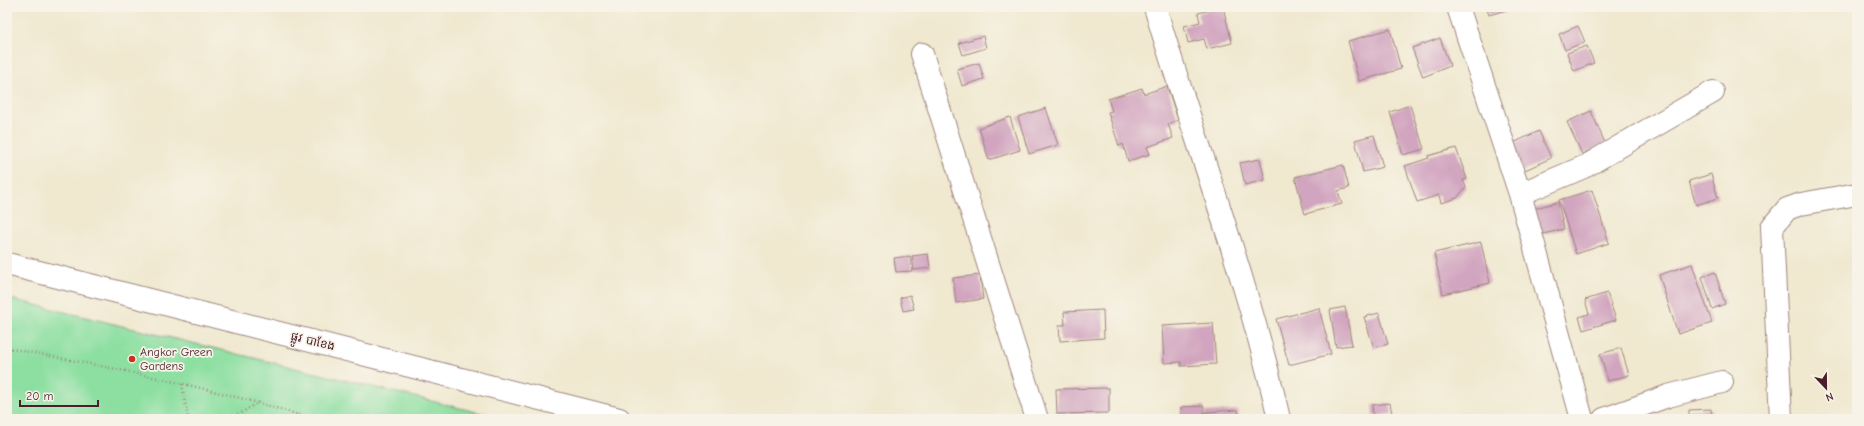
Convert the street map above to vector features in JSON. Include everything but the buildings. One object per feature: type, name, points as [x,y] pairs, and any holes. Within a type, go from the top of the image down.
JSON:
[{"type":"street","points":[[1154,7],[1234,250],[1270,378],[1279,419]]},
{"type":"street","points":[[1458,7],[1520,194],[1582,419]]},
{"type":"street","points":[[922,54],[1037,419]]},
{"type":"street","points":[[1520,194],[1586,166],[1714,92]]},
{"type":"street","points":[[1781,419],[1772,227],[1787,209],[1801,204],[1857,194]]},
{"type":"street","name":"ផ្លូវ បាខែង","points":[[7,264],[619,419]]},
{"type":"street","points":[[1604,419],[1668,396],[1722,382]]},
{"type":"path","points":[[7,348],[182,384],[259,402],[312,419]]},
{"type":"path","points":[[182,384],[188,419]]},
{"type":"path","points":[[231,419],[259,402]]},
{"type":"green space","name":"Angkor Green Gardens","points":[[7,298],[505,419],[7,419]]},
{"type":"place","name":"Angkor Green Gardens","points":[[132,359]]}]
